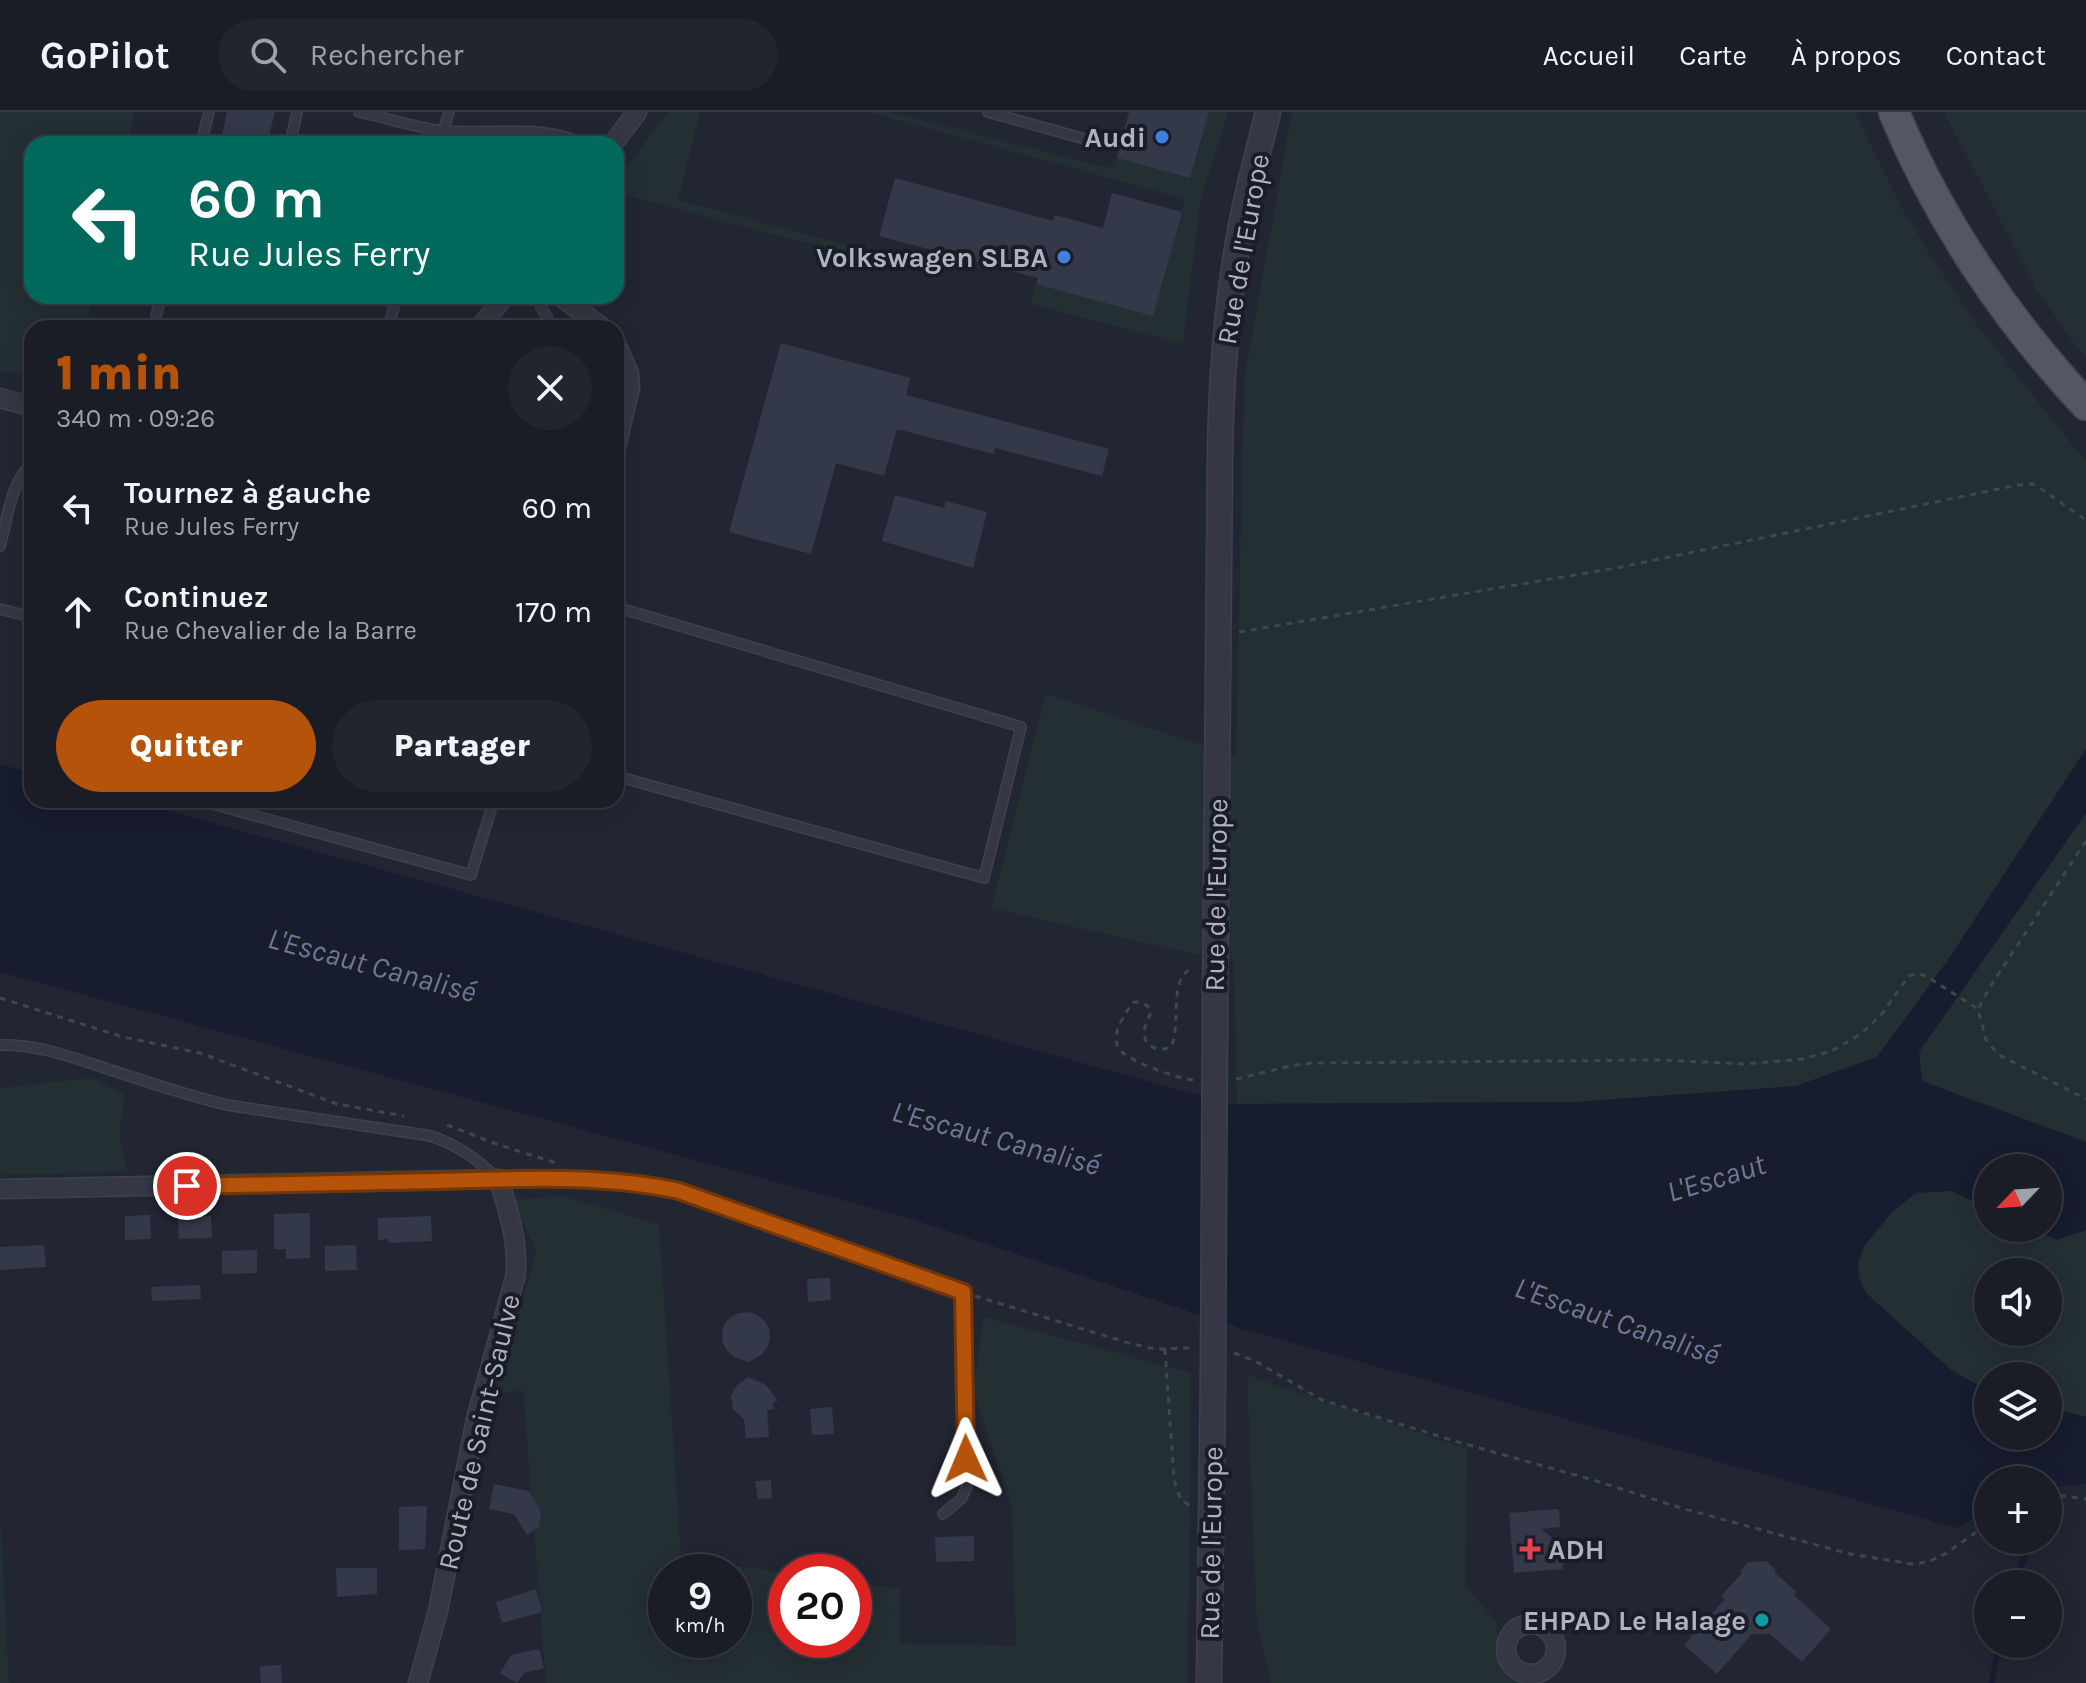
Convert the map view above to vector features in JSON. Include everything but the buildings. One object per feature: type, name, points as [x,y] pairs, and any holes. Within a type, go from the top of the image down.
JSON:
[{"type":"main road","points":[[1894,112],[1920,168],[1959,237],[2024,332],[2086,405]]},
{"type":"street","points":[[619,136],[637,112]]},
{"type":"street","name":"Rue de l'Europe","points":[[1209,1683],[1220,432],[1226,341],[1239,238],[1268,112]]},
{"type":"street","points":[[571,304],[592,320]]},
{"type":"street","points":[[624,362],[630,387],[624,413]]},
{"type":"street","points":[[0,398],[24,405]]},
{"type":"street","points":[[0,1189],[499,1179]]},
{"type":"street","name":"Route de Saint-Saulve","points":[[418,1683],[438,1611],[476,1419],[515,1278],[516,1244],[499,1179]]},
{"type":"lane","points":[[203,136],[209,112]]},
{"type":"lane","points":[[292,136],[297,112]]},
{"type":"lane","points":[[359,112],[443,131],[525,132],[562,136]]},
{"type":"lane","points":[[441,136],[449,112]]},
{"type":"lane","points":[[988,112],[1092,141]]},
{"type":"lane","points":[[0,546],[18,481],[24,471]]},
{"type":"lane","points":[[0,609],[24,615]]},
{"type":"lane","points":[[624,609],[1021,727],[984,878],[624,778]]},
{"type":"lane","points":[[227,808],[471,875],[492,808]]},
{"type":"lane","points":[[0,1045],[42,1048],[227,1105],[431,1136],[473,1156],[499,1179],[588,1181],[679,1191],[963,1292],[967,1487],[961,1499],[943,1514]]},
{"type":"path","points":[[1218,635],[1616,568],[2018,485],[2037,486],[2086,520]]},
{"type":"path","points":[[2086,841],[1978,1009],[1986,1040],[1999,1055],[2086,1099]]},
{"type":"path","points":[[1197,1080],[1170,1075],[1125,1055],[1118,1047],[1116,1031],[1127,1010],[1134,1002],[1139,1002],[1151,1012],[1145,1027],[1147,1041],[1157,1049],[1171,1047],[1182,975],[1191,968],[1204,968]]},
{"type":"path","points":[[1228,1080],[1313,1063],[1661,1060],[1745,1064],[1803,1059],[1825,1054],[1852,1040],[1881,1015],[1909,976],[1917,973],[1978,1009]]},
{"type":"path","points":[[0,998],[123,1037],[200,1053],[337,1104],[409,1117]]},
{"type":"path","points":[[444,1124],[560,1164],[588,1181]]},
{"type":"path","points":[[963,1292],[1121,1342],[1165,1349],[1194,1347]]},
{"type":"path","points":[[1165,1349],[1175,1487],[1183,1502],[1195,1508]]},
{"type":"path","points":[[1230,1351],[1255,1361],[1322,1400],[1681,1508],[1850,1554],[1912,1564],[1928,1562],[1974,1534]]},
{"type":"path","points":[[2062,1496],[2086,1499]]},
{"type":"shaded area","points":[[0,112],[134,112],[129,136],[24,136],[24,304],[91,304],[88,320],[24,320],[24,376],[0,370]]},
{"type":"shaded area","points":[[668,112],[700,112],[678,200],[858,248],[857,256],[624,195],[624,170]]},
{"type":"shaded area","points":[[868,112],[890,112],[1109,168],[1117,158],[1190,178],[1209,112],[1228,112],[1200,203],[1183,344],[1031,304],[1036,284],[1153,315],[1185,199]]},
{"type":"shaded area","points":[[1292,112],[1855,112],[1902,208],[1932,258],[1976,324],[2086,462],[2086,749],[1948,960],[1877,1057],[1796,1086],[1575,1102],[1237,1104],[1234,960],[991,908],[1046,694],[1236,756],[1244,381]]},
{"type":"shaded area","points":[[1944,112],[2086,112],[2086,356],[2036,289]]},
{"type":"shaded area","points":[[2086,813],[2086,1142],[1922,1081],[1919,1052]]},
{"type":"shaded area","points":[[91,1078],[125,1095],[119,1136],[127,1172],[0,1175],[0,1088]]},
{"type":"shaded area","points":[[1952,1191],[1974,1201],[1974,1242],[2062,1242],[2062,1237],[2086,1230],[2086,1417],[2062,1411],[2062,1362],[1974,1362],[1974,1383],[1951,1370],[1866,1293],[1859,1278],[1858,1266],[1865,1244],[1889,1214],[1914,1194]]},
{"type":"shaded area","points":[[562,1196],[659,1225],[681,1554],[648,1554],[648,1658],[752,1658],[752,1568],[768,1570],[768,1658],[872,1658],[872,1585],[900,1589],[900,1643],[1016,1646],[1012,1509],[973,1389],[984,1317],[1191,1373],[1188,1683],[546,1683],[523,1390],[495,1394],[537,1251],[511,1200]]},
{"type":"shaded area","points":[[1247,1375],[1467,1449],[1465,1586],[1497,1622],[1498,1657],[1522,1683],[1271,1683],[1257,1625]]},
{"type":"shaded area","points":[[0,1511],[9,1683],[0,1683]]},
{"type":"water","points":[[2086,749],[2086,813],[1919,1052],[1922,1081],[2086,1142],[2086,1230],[2062,1238],[2062,1154],[1974,1154],[1974,1201],[1952,1191],[1916,1193],[1892,1212],[1865,1245],[1858,1262],[1859,1278],[1866,1293],[1951,1370],[1974,1383],[1974,1450],[2062,1450],[2062,1411],[2086,1417],[2086,1484],[2062,1487],[2062,1466],[1974,1466],[1974,1518],[1957,1528],[1239,1328],[905,1217],[0,972],[0,764],[24,771],[24,808],[159,808],[1231,1104],[1575,1102],[1796,1086],[1877,1057],[1948,960]]},
{"type":"waterway","points":[[2019,1570],[2026,1554]]},
{"type":"waterway","points":[[1992,1683],[1996,1658]]},
{"type":"place","name":"Audi","points":[[1162,137]]},
{"type":"place","name":"Volkswagen SLBA","points":[[1064,257]]},
{"type":"place","name":"ADH","points":[[1530,1549]]},
{"type":"place","name":"EHPAD Le Halage","points":[[1762,1620]]},
{"type":"route","points":[[187,1186],[499,1179],[588,1181],[679,1191],[963,1292],[966,1459]]},
{"type":"water label","name":"L'Escaut Canalisé","points":[[372,965]]},
{"type":"water label","name":"L'Escaut Canalisé","points":[[996,1138]]},
{"type":"water label","name":"L'Escaut","points":[[1716,1178]]},
{"type":"water label","name":"L'Escaut Canalisé","points":[[1617,1321]]}]
